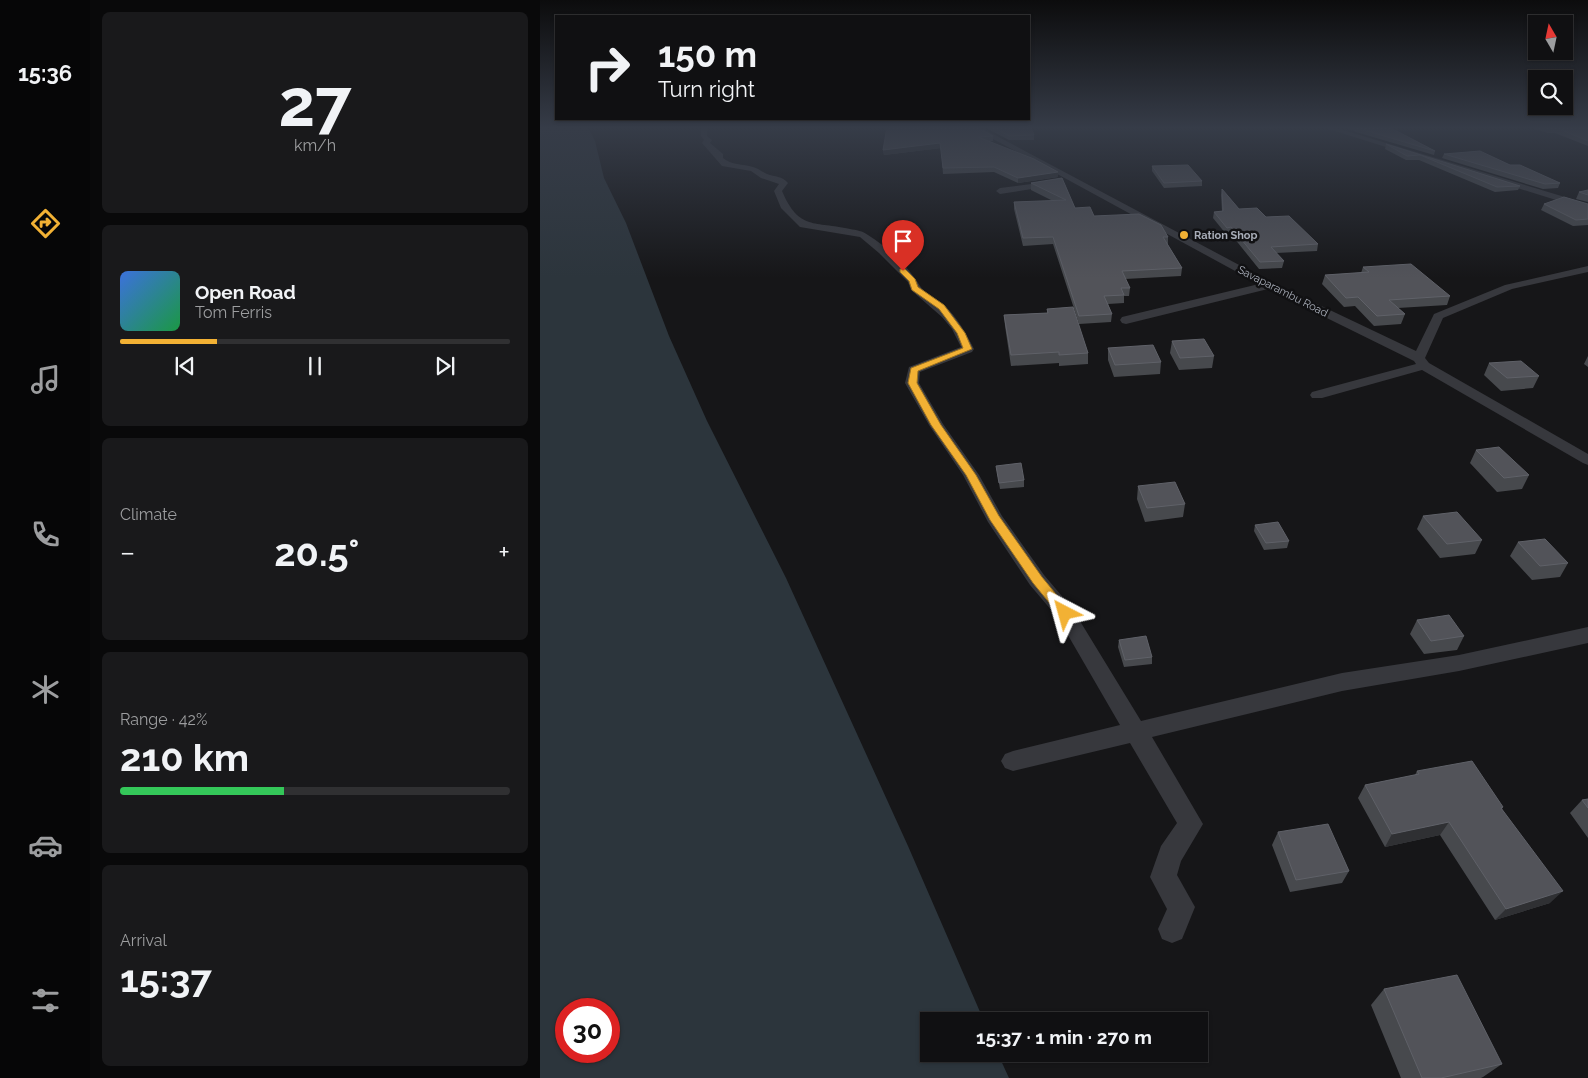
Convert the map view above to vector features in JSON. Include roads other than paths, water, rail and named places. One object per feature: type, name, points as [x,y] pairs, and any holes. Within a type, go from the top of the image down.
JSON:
[{"type":"street","points":[[770,177],[784,183],[778,191],[784,206],[803,226],[842,230],[863,235],[883,251],[913,281],[914,288],[942,307],[961,333],[968,349],[914,370],[912,383],[936,425],[971,475],[994,518],[1037,580],[1065,613],[1192,824],[1170,855],[1163,877],[1181,907],[1172,929]]},
{"type":"street","name":"Savaparambu Road","points":[[1070,177],[1099,196],[1158,224],[1269,285],[1421,362],[1588,460]]},
{"type":"street","points":[[1492,177],[1588,206]]},
{"type":"street","points":[[1000,192],[1073,179]]},
{"type":"street","points":[[1317,395],[1421,362],[1438,316],[1509,287],[1588,269]]},
{"type":"street","points":[[1126,320],[1269,285]]},
{"type":"street","points":[[1013,761],[1342,682],[1459,663],[1588,635]]},
{"type":"place","name":"Ration Shop","points":[[1184,235]]}]
